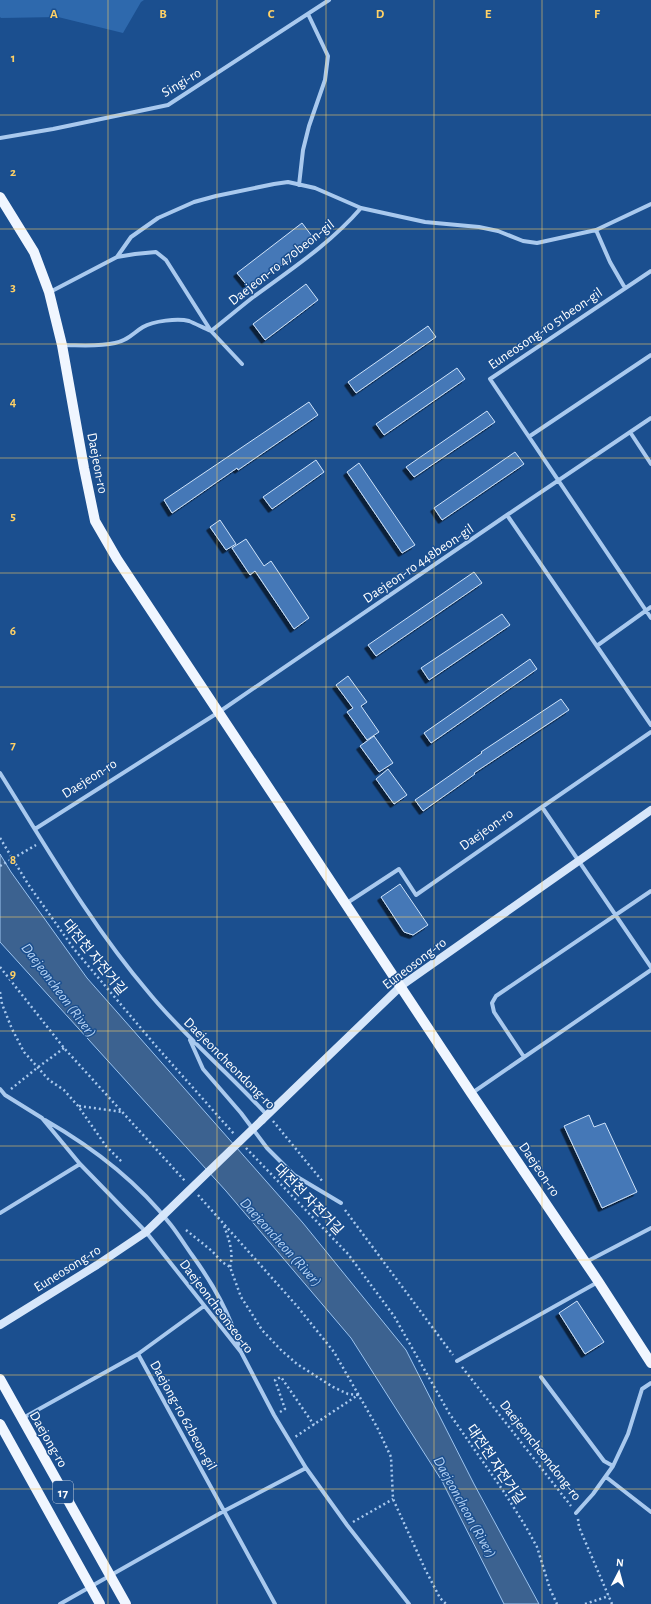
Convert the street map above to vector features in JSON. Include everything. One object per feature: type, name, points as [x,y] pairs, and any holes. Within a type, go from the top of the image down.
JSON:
[{"type":"main road","name":"Daejeon-ro","points":[[0,197],[34,252],[49,292],[62,345],[95,521],[117,559],[471,1093],[598,1281],[651,1363]]},
{"type":"main road","name":"Euneosong-ro","points":[[0,1325],[97,1265],[146,1232],[401,986],[651,810]]},
{"type":"main road","name":"Daejong-ro","points":[[0,1379],[126,1604]]},
{"type":"main road","name":"17","points":[[1,1428],[100,1604]]},
{"type":"street","name":"Singi-ro","points":[[0,138],[53,129],[168,105],[329,0]]},
{"type":"street","points":[[299,185],[303,150],[309,126],[325,80],[328,56],[308,14]]},
{"type":"street","points":[[117,257],[131,237],[141,229],[158,218],[194,202],[216,196],[288,182],[315,188],[361,208],[425,222],[479,227],[498,231],[523,242],[537,243],[596,230],[651,204]]},
{"type":"street","name":"Daejeon-ro 470beon-gil","points":[[211,331],[251,299],[319,249],[346,225],[361,208]]},
{"type":"street","points":[[596,230],[610,262],[625,288]]},
{"type":"street","points":[[49,292],[117,257],[156,252],[166,260],[211,331],[242,364]]},
{"type":"street","name":"Euneosong-ro 51beon-gil","points":[[651,271],[490,379],[530,436],[651,618]]},
{"type":"street","points":[[62,345],[96,345],[115,343],[131,337],[144,326],[157,322],[174,320],[188,321],[211,331]]},
{"type":"street","points":[[530,436],[651,355]]},
{"type":"street","name":"Daejeon-ro 448beon-gil","points":[[219,712],[651,418]]},
{"type":"street","points":[[630,432],[651,464]]},
{"type":"street","points":[[507,515],[598,645],[651,725]]},
{"type":"street","points":[[598,645],[651,608]]},
{"type":"street","name":"Daejeon-ro","points":[[35,829],[219,712]]},
{"type":"street","name":"Daejeon-ro","points":[[346,904],[399,869],[416,895],[651,732]]},
{"type":"street","name":"Daejeoncheondong-ro","points":[[0,773],[74,894],[108,942],[149,994],[189,1038],[252,1098],[265,1117]]},
{"type":"street","points":[[471,1093],[651,968],[542,807]]},
{"type":"street","points":[[524,1057],[494,1012],[492,1003],[496,996],[651,891]]},
{"type":"street","points":[[189,1038],[203,1069],[241,1113],[267,1148],[294,1175],[341,1203]]},
{"type":"street","name":"Daejeoncheonseo-ro","points":[[0,1089],[4,1095],[42,1118],[80,1164],[146,1232],[241,1352],[274,1415],[306,1468],[347,1525],[409,1604]]},
{"type":"street","points":[[42,1118],[72,1136],[105,1159],[138,1189],[170,1224],[210,1281],[233,1326],[241,1352]]},
{"type":"street","points":[[0,1213],[80,1164]]},
{"type":"street","points":[[585,1262],[651,1228]]},
{"type":"street","points":[[457,1361],[598,1281]]},
{"type":"street","points":[[138,1354],[204,1306]]},
{"type":"street","name":"Daejong-ro 62beon-gil","points":[[22,1419],[138,1354],[275,1604]]},
{"type":"street","points":[[540,1377],[604,1460],[613,1466]]},
{"type":"street","points":[[576,1513],[606,1477],[613,1466],[628,1434],[642,1389],[651,1383]]},
{"type":"street","points":[[60,1604],[224,1511],[306,1468]]},
{"type":"street","points":[[606,1477],[651,1512]]},
{"type":"path","name":"대전천 자전거길","points":[[0,838],[12,860],[74,949],[156,1046],[236,1136]]},
{"type":"path","points":[[0,866],[34,846]]},
{"type":"path","points":[[0,967],[64,1048],[186,1182]]},
{"type":"path","points":[[4,1095],[26,1076],[64,1048]]},
{"type":"path","points":[[78,1106],[94,1107],[124,1113]]},
{"type":"path","name":"Daejeoncheondong-ro","points":[[265,1117],[283,1132],[326,1186]]},
{"type":"path","name":"대전천 자전거길","points":[[241,1142],[348,1254],[394,1316],[449,1413],[504,1492],[526,1527],[537,1547],[550,1589],[557,1604]]},
{"type":"path","points":[[196,1193],[297,1306],[334,1352],[374,1421],[391,1457],[393,1499],[425,1569],[440,1598],[446,1604]]},
{"type":"path","name":"Daejeoncheondong-ro","points":[[341,1203],[457,1361],[576,1513],[579,1527],[612,1604]]},
{"type":"path","points":[[224,1224],[231,1249],[232,1260],[230,1267]]},
{"type":"path","points":[[274,1415],[285,1409],[275,1380],[281,1377],[314,1425],[290,1441]]},
{"type":"path","points":[[347,1525],[393,1499]]},
{"type":"path","points":[[585,1604],[609,1596]]},
{"type":"shaded area","points":[[0,0],[144,0],[141,2],[123,33],[58,17],[1,18]]},
{"type":"water","name":"Daejeoncheon (River)","points":[[0,854],[11,872],[87,978],[303,1223],[406,1350],[474,1484],[539,1604],[504,1604],[442,1481],[351,1338],[226,1191],[0,942]]},
{"type":"building","points":[[302,223],[315,240],[250,289],[237,273]]},
{"type":"building","points":[[306,284],[318,300],[265,340],[253,324]]},
{"type":"building","points":[[428,326],[436,337],[356,393],[348,382]]},
{"type":"building","points":[[457,368],[465,379],[384,435],[376,424]]},
{"type":"building","points":[[309,402],[318,415],[172,513],[164,500]]},
{"type":"building","points":[[487,411],[495,422],[414,477],[406,467]]},
{"type":"building","points":[[515,452],[524,464],[442,520],[434,508]]},
{"type":"building","points":[[316,460],[324,472],[272,509],[263,497]]},
{"type":"building","points":[[359,463],[415,545],[402,553],[347,472]]},
{"type":"building","points":[[220,520],[236,544],[226,550],[210,527]]},
{"type":"building","points":[[246,539],[264,566],[271,561],[309,618],[294,629],[255,571],[250,575],[232,548]]},
{"type":"building","points":[[474,572],[482,583],[376,656],[368,645]]},
{"type":"building","points":[[502,614],[510,625],[429,680],[421,668]]},
{"type":"building","points":[[530,659],[537,669],[431,743],[424,733]]},
{"type":"building","points":[[348,676],[367,702],[361,706],[379,732],[367,740],[347,712],[353,708],[336,685]]},
{"type":"building","points":[[561,699],[569,710],[474,773],[475,774],[423,811],[415,800],[482,753],[481,752]]},
{"type":"building","points":[[374,736],[393,763],[379,772],[360,746]]},
{"type":"building","points":[[388,769],[407,795],[394,804],[376,779]]},
{"type":"building","points":[[400,884],[428,925],[413,935],[404,932],[381,897]]},
{"type":"building","points":[[589,1115],[594,1127],[605,1123],[637,1192],[602,1208],[564,1126]]},
{"type":"building","points":[[577,1301],[604,1342],[585,1354],[559,1313]]}]
